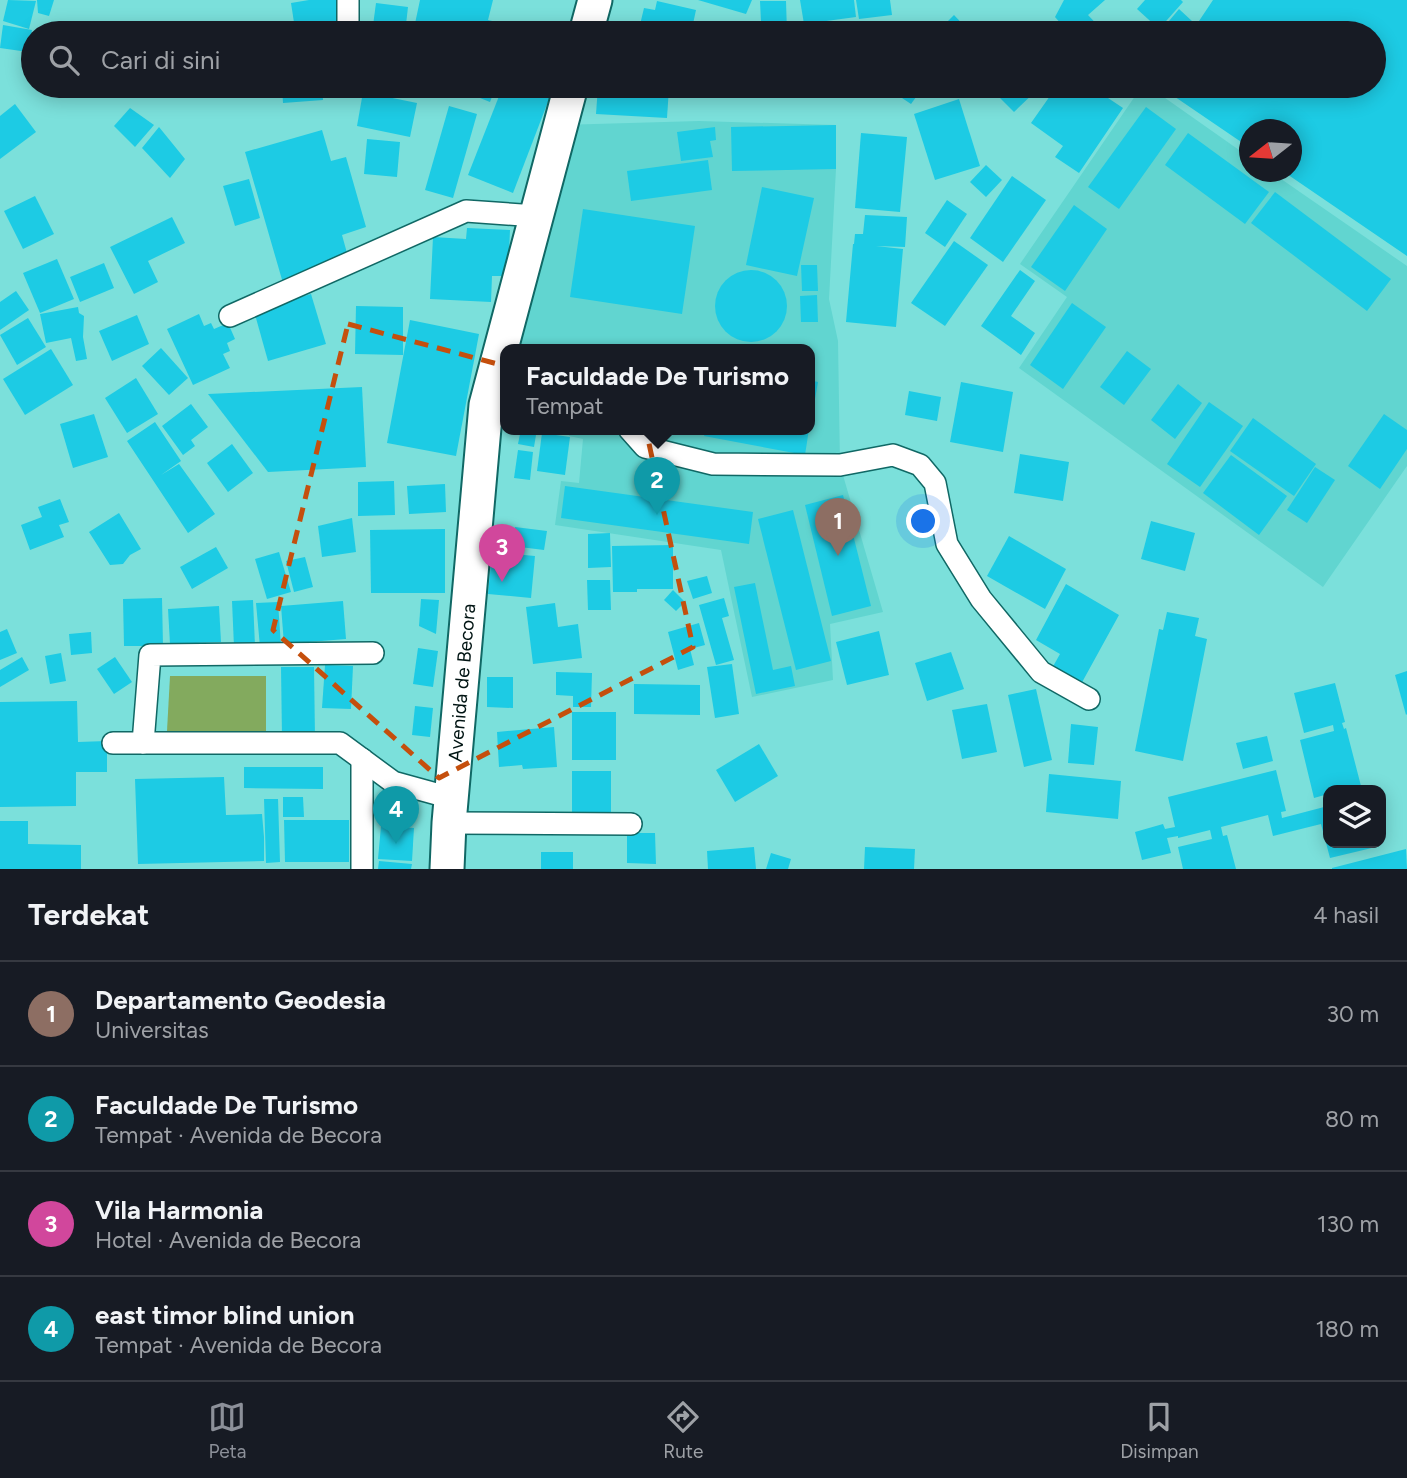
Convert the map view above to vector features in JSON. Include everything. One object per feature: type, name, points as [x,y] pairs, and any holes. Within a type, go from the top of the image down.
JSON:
[{"type":"main road","points":[[589,21],[594,0]]},
{"type":"main road","name":"Avenida de Becora","points":[[505,344],[568,98]]},
{"type":"main road","name":"Avenida de Becora","points":[[447,869],[486,405],[500,364]]},
{"type":"street","points":[[348,0],[348,21]]},
{"type":"street","points":[[230,316],[466,211],[536,216]]},
{"type":"street","points":[[634,435],[645,447],[713,464],[840,465],[893,455],[920,465],[935,483],[947,544],[981,599],[1041,672],[1089,699]]},
{"type":"street","points":[[143,743],[150,656],[373,653]]},
{"type":"street","points":[[113,743],[340,743],[393,782],[450,810],[631,824]]},
{"type":"street","points":[[362,759],[362,869]]},
{"type":"highlighted area","points":[[348,324],[640,402],[693,647],[439,778],[273,630]]},
{"type":"shaded area","points":[[1134,98],[1165,98],[1239,150],[1239,182],[1285,182],[1407,266],[1407,466],[1323,587],[1019,368],[1067,297],[1020,264]]},
{"type":"shaded area","points":[[699,121],[836,125],[829,299],[838,341],[840,465],[883,612],[830,624],[833,680],[752,697],[721,550],[555,525],[561,481],[579,483],[583,439],[569,435],[815,435],[815,344],[506,344],[560,125]]},
{"type":"green space","points":[[170,676],[266,676],[266,731],[167,731]]},
{"type":"building","points":[[8,0],[36,1],[31,21],[21,21],[21,27],[3,21]]},
{"type":"building","points":[[37,0],[54,0],[49,16],[38,13]]},
{"type":"building","points":[[342,0],[345,21],[294,21],[291,3]]},
{"type":"building","points":[[420,0],[493,0],[488,20],[492,21],[416,21]]},
{"type":"building","points":[[698,0],[752,0],[746,14]]},
{"type":"building","points":[[800,0],[854,0],[856,17],[804,21]]},
{"type":"building","points":[[856,0],[890,0],[892,15],[859,19]]},
{"type":"building","points":[[1064,0],[1105,0],[1088,15],[1094,21],[1058,21],[1055,17]]},
{"type":"building","points":[[1145,0],[1183,2],[1166,21],[1150,21],[1137,9]]},
{"type":"building","points":[[1213,0],[1407,0],[1407,256],[1299,182],[1302,182],[1302,119],[1239,119],[1239,141],[1177,98],[1386,98],[1386,21],[1199,21]]},
{"type":"building","points":[[657,1],[696,10],[694,21],[641,21],[644,8],[655,10]]},
{"type":"building","points":[[760,1],[786,1],[787,21],[761,21]]},
{"type":"building","points":[[376,3],[408,7],[406,21],[374,21]]},
{"type":"building","points":[[1179,9],[1192,21],[1169,21]]},
{"type":"building","points":[[954,15],[960,21],[948,21]]},
{"type":"building","points":[[3,25],[21,28],[21,51],[0,48]]},
{"type":"building","points":[[283,98],[323,98],[323,100],[283,103]]},
{"type":"building","points":[[362,98],[392,98],[417,103],[410,137],[357,126]]},
{"type":"building","points":[[498,98],[549,98],[513,193],[468,175]]},
{"type":"building","points":[[597,98],[668,98],[667,118],[596,114]]},
{"type":"building","points":[[902,98],[915,98],[911,104]]},
{"type":"building","points":[[1000,98],[1029,98],[1014,112]]},
{"type":"building","points":[[1049,98],[1108,98],[1123,108],[1079,173],[1055,157],[1063,146],[1031,123]]},
{"type":"building","points":[[959,99],[980,166],[935,180],[914,114]]},
{"type":"building","points":[[15,104],[36,132],[0,159],[0,116]]},
{"type":"building","points":[[449,106],[477,114],[453,198],[425,190]]},
{"type":"building","points":[[1146,107],[1176,129],[1119,209],[1088,187]]},
{"type":"building","points":[[130,108],[154,125],[135,147],[114,126]]},
{"type":"building","points":[[836,125],[836,169],[732,171],[731,127]]},
{"type":"building","points":[[159,127],[185,159],[170,178],[142,148]]},
{"type":"building","points":[[715,127],[716,140],[710,141],[713,157],[681,161],[677,132]]},
{"type":"building","points":[[322,130],[331,161],[346,157],[366,227],[342,235],[352,271],[285,290],[245,152]]},
{"type":"building","points":[[861,133],[907,137],[900,212],[855,208]]},
{"type":"building","points":[[1188,133],[1239,170],[1239,182],[1255,182],[1269,192],[1245,224],[1165,165]]},
{"type":"building","points":[[367,139],[400,142],[397,177],[364,174]]},
{"type":"building","points":[[708,160],[712,190],[631,201],[627,171]]},
{"type":"building","points":[[986,165],[1002,180],[986,197],[970,182]]},
{"type":"building","points":[[1012,176],[1046,200],[1003,262],[970,238]]},
{"type":"building","points":[[249,179],[260,218],[235,226],[223,186]]},
{"type":"building","points":[[762,187],[814,198],[797,276],[746,265]]},
{"type":"building","points":[[1275,192],[1391,279],[1367,311],[1251,223]]},
{"type":"building","points":[[35,196],[54,234],[23,249],[4,211]]},
{"type":"building","points":[[947,200],[967,214],[945,247],[925,233]]},
{"type":"building","points":[[1074,205],[1107,229],[1065,291],[1031,267]]},
{"type":"building","points":[[583,209],[695,226],[682,314],[570,297]]},
{"type":"building","points":[[865,215],[907,217],[905,247],[876,246],[903,249],[896,327],[846,322],[853,244],[855,234],[863,234]]},
{"type":"building","points":[[172,217],[185,243],[148,261],[158,282],[134,294],[110,247]]},
{"type":"building","points":[[467,228],[510,230],[508,276],[492,276],[491,302],[430,299],[433,237],[466,239]]},
{"type":"building","points":[[954,241],[988,265],[945,326],[911,303]]},
{"type":"building","points":[[57,259],[74,299],[40,313],[23,273]]},
{"type":"building","points":[[104,263],[114,288],[80,302],[70,277]]},
{"type":"building","points":[[801,265],[817,265],[818,291],[802,291]]},
{"type":"building","points":[[758,270],[777,280],[785,292],[785,320],[777,332],[765,340],[744,342],[725,332],[717,320],[715,299],[725,280],[737,272]]},
{"type":"building","points":[[1020,270],[1035,281],[1011,316],[1035,333],[1021,355],[981,326]]},
{"type":"building","points":[[16,291],[29,310],[0,330],[0,302]]},
{"type":"building","points":[[311,294],[326,344],[268,361],[254,311]]},
{"type":"building","points":[[817,295],[818,322],[801,322],[800,296]]},
{"type":"building","points":[[1072,303],[1106,327],[1063,389],[1030,365]]},
{"type":"building","points":[[356,306],[403,307],[403,355],[355,354]]},
{"type":"building","points":[[78,307],[79,313],[84,316],[83,337],[87,359],[76,361],[71,338],[46,343],[40,314]]},
{"type":"building","points":[[199,314],[204,326],[211,323],[214,329],[228,323],[235,339],[227,343],[230,351],[223,354],[230,368],[193,385],[167,329]]},
{"type":"building","points":[[137,315],[149,344],[112,361],[99,331]]},
{"type":"building","points":[[28,318],[46,347],[17,365],[0,335]]},
{"type":"building","points":[[410,320],[479,334],[456,456],[387,443]]},
{"type":"building","points":[[161,348],[188,378],[169,395],[142,366]]},
{"type":"building","points":[[51,349],[73,385],[25,415],[3,379]]},
{"type":"building","points":[[1127,351],[1151,369],[1124,405],[1100,387]]},
{"type":"building","points":[[136,378],[158,414],[127,433],[105,398]]},
{"type":"building","points":[[961,382],[1013,392],[1003,452],[950,442]]},
{"type":"building","points":[[1178,384],[1202,403],[1175,439],[1151,420]]},
{"type":"building","points":[[362,387],[366,467],[268,472],[208,394]]},
{"type":"building","points":[[909,391],[941,397],[937,421],[905,415]]},
{"type":"building","points":[[1209,402],[1243,426],[1200,487],[1167,464]]},
{"type":"building","points":[[191,404],[208,427],[191,440],[195,446],[183,455],[162,426]]},
{"type":"building","points":[[94,414],[108,457],[73,468],[60,424]]},
{"type":"building","points":[[1384,414],[1407,430],[1407,449],[1380,489],[1348,466]]},
{"type":"building","points":[[1253,418],[1316,464],[1294,496],[1230,451]]},
{"type":"building","points":[[155,422],[181,461],[161,475],[179,464],[215,514],[188,533],[127,441]]},
{"type":"building","points":[[520,435],[536,435],[534,447],[518,444]]},
{"type":"building","points":[[542,435],[570,437],[565,475],[537,471]]},
{"type":"building","points":[[704,435],[808,435],[805,455]]},
{"type":"building","points":[[232,444],[253,473],[228,492],[207,463]]},
{"type":"building","points":[[518,450],[533,452],[530,480],[514,478]]},
{"type":"building","points":[[1020,454],[1069,462],[1063,501],[1014,493]]},
{"type":"building","points":[[1231,455],[1287,496],[1259,535],[1203,493]]},
{"type":"building","points":[[1315,467],[1335,480],[1307,523],[1287,510]]},
{"type":"building","points":[[394,481],[395,515],[358,516],[358,482]]},
{"type":"building","points":[[445,484],[446,512],[409,514],[407,486]]},
{"type":"building","points":[[565,486],[753,512],[749,544],[561,518]]},
{"type":"building","points":[[843,495],[871,606],[832,616],[805,505]]},
{"type":"building","points":[[60,499],[69,522],[59,525],[64,537],[30,550],[21,525],[42,517],[38,507]]},
{"type":"building","points":[[793,510],[831,661],[796,670],[758,519]]},
{"type":"building","points":[[119,513],[141,549],[130,555],[123,564],[110,565],[89,532]]},
{"type":"building","points":[[352,518],[356,552],[322,557],[318,526]]},
{"type":"building","points":[[1151,521],[1195,533],[1185,571],[1141,559]]},
{"type":"building","points":[[515,527],[547,531],[544,550],[512,546]]},
{"type":"building","points":[[445,529],[445,593],[371,593],[370,530]]},
{"type":"building","points":[[610,533],[611,567],[588,568],[588,534]]},
{"type":"building","points":[[1009,536],[1066,569],[1045,609],[987,576]]},
{"type":"building","points":[[673,545],[673,589],[613,592],[612,546]]},
{"type":"building","points":[[216,547],[228,568],[192,589],[180,567]]},
{"type":"building","points":[[279,552],[291,592],[267,599],[255,559]]},
{"type":"building","points":[[492,552],[535,556],[531,598],[488,594]]},
{"type":"building","points":[[305,557],[313,587],[294,592],[286,561]]},
{"type":"building","points":[[707,576],[712,593],[693,599],[687,581]]},
{"type":"building","points":[[587,580],[610,580],[611,610],[588,610]]},
{"type":"building","points":[[755,583],[773,670],[791,666],[795,686],[756,694],[734,587]]},
{"type":"building","points":[[1066,584],[1119,615],[1080,686],[1051,670],[1060,654],[1036,640]]},
{"type":"building","points":[[673,590],[685,602],[676,611],[664,600]]},
{"type":"building","points":[[162,598],[163,646],[124,646],[123,599]]},
{"type":"building","points":[[724,598],[729,616],[722,618],[734,660],[716,665],[699,605]]},
{"type":"building","points":[[421,599],[439,600],[436,634],[419,626]]},
{"type":"building","points":[[253,600],[255,646],[234,647],[232,601]]},
{"type":"building","points":[[343,601],[346,639],[284,644],[281,606]]},
{"type":"building","points":[[278,602],[281,646],[260,647],[256,603]]},
{"type":"building","points":[[555,603],[558,627],[578,624],[582,658],[533,664],[526,607]]},
{"type":"building","points":[[219,606],[221,642],[170,644],[168,609]]},
{"type":"building","points":[[1167,612],[1199,618],[1195,636],[1207,639],[1183,761],[1135,751],[1159,629],[1163,630]]},
{"type":"building","points":[[699,623],[705,645],[690,649],[694,665],[678,670],[668,632]]},
{"type":"building","points":[[7,629],[17,653],[0,660],[0,632]]},
{"type":"building","points":[[879,631],[889,675],[847,685],[836,642]]},
{"type":"building","points":[[91,632],[92,653],[71,655],[69,634]]},
{"type":"building","points":[[418,648],[438,651],[433,687],[413,684]]},
{"type":"building","points":[[951,652],[964,689],[927,701],[915,663]]},
{"type":"building","points":[[61,653],[66,681],[50,684],[45,656]]},
{"type":"building","points":[[22,657],[29,670],[0,687],[0,670]]},
{"type":"building","points":[[115,657],[132,682],[114,694],[97,669]]},
{"type":"building","points":[[732,664],[739,714],[715,718],[707,667]]},
{"type":"building","points":[[325,665],[353,666],[351,709],[322,708]]},
{"type":"building","points":[[281,667],[314,667],[315,738],[282,738]]},
{"type":"building","points":[[1407,671],[1407,714],[1406,715],[1395,675]]},
{"type":"building","points":[[556,672],[592,673],[591,707],[573,707],[573,696],[556,695]]},
{"type":"building","points":[[487,677],[513,677],[513,708],[487,707]]},
{"type":"building","points":[[1335,683],[1345,722],[1342,723],[1344,729],[1346,728],[1361,785],[1323,785],[1323,795],[1314,798],[1300,740],[1334,731],[1333,725],[1304,733],[1294,693]]},
{"type":"building","points":[[634,684],[700,685],[700,715],[634,714]]},
{"type":"building","points":[[1036,689],[1052,760],[1024,767],[1008,695]]},
{"type":"building","points":[[77,701],[78,742],[107,741],[107,772],[76,772],[76,806],[0,807],[0,702]]},
{"type":"building","points":[[987,704],[997,752],[962,759],[952,710]]},
{"type":"building","points":[[415,706],[433,708],[430,737],[412,735]]},
{"type":"building","points":[[572,712],[616,712],[616,760],[572,760]]},
{"type":"building","points":[[1071,724],[1098,727],[1094,765],[1068,763]]},
{"type":"building","points":[[554,727],[557,767],[499,767],[497,732]]},
{"type":"building","points":[[1267,736],[1273,761],[1243,769],[1236,743]]},
{"type":"building","points":[[759,744],[778,776],[735,802],[716,770]]},
{"type":"building","points":[[244,767],[323,767],[323,789],[244,788]]},
{"type":"building","points":[[1276,770],[1286,811],[1281,812],[1282,818],[1323,807],[1323,832],[1321,824],[1273,836],[1268,815],[1221,827],[1223,836],[1227,835],[1236,869],[1183,869],[1178,847],[1212,839],[1210,830],[1167,838],[1171,853],[1142,860],[1135,832],[1163,824],[1165,829],[1175,827],[1168,797]]},
{"type":"building","points":[[572,771],[611,771],[611,818],[572,818]]},
{"type":"building","points":[[1049,774],[1121,781],[1118,819],[1046,812]]},
{"type":"building","points":[[224,777],[226,815],[262,814],[264,861],[138,864],[135,779]]},
{"type":"building","points":[[283,797],[303,797],[304,817],[283,817]]},
{"type":"building","points":[[264,799],[278,799],[280,862],[266,863]]},
{"type":"building","points":[[284,820],[349,820],[349,862],[285,862]]},
{"type":"building","points":[[0,821],[28,821],[28,844],[81,845],[81,869],[0,869]]},
{"type":"building","points":[[381,826],[414,828],[412,861],[378,859]]},
{"type":"building","points":[[627,833],[655,833],[656,864],[627,863]]},
{"type":"building","points":[[754,847],[756,869],[708,869],[707,851]]},
{"type":"building","points":[[865,847],[915,849],[914,869],[864,869]]},
{"type":"building","points":[[1327,848],[1372,848],[1330,858]]},
{"type":"building","points":[[1406,849],[1407,869],[1332,869],[1332,868]]},
{"type":"building","points":[[541,852],[573,852],[573,869],[541,869]]},
{"type":"building","points":[[771,853],[791,859],[788,869],[766,869]]},
{"type":"building","points":[[379,861],[412,864],[411,869],[378,869]]},
{"type":"place","name":"Faculdade De Turismo","points":[[657,515]]},
{"type":"place","name":"Departamento Geodesia","points":[[838,556]]},
{"type":"place","name":"Vila Harmonia","points":[[502,582]]},
{"type":"place","name":"east timor blind union","points":[[396,844]]}]
